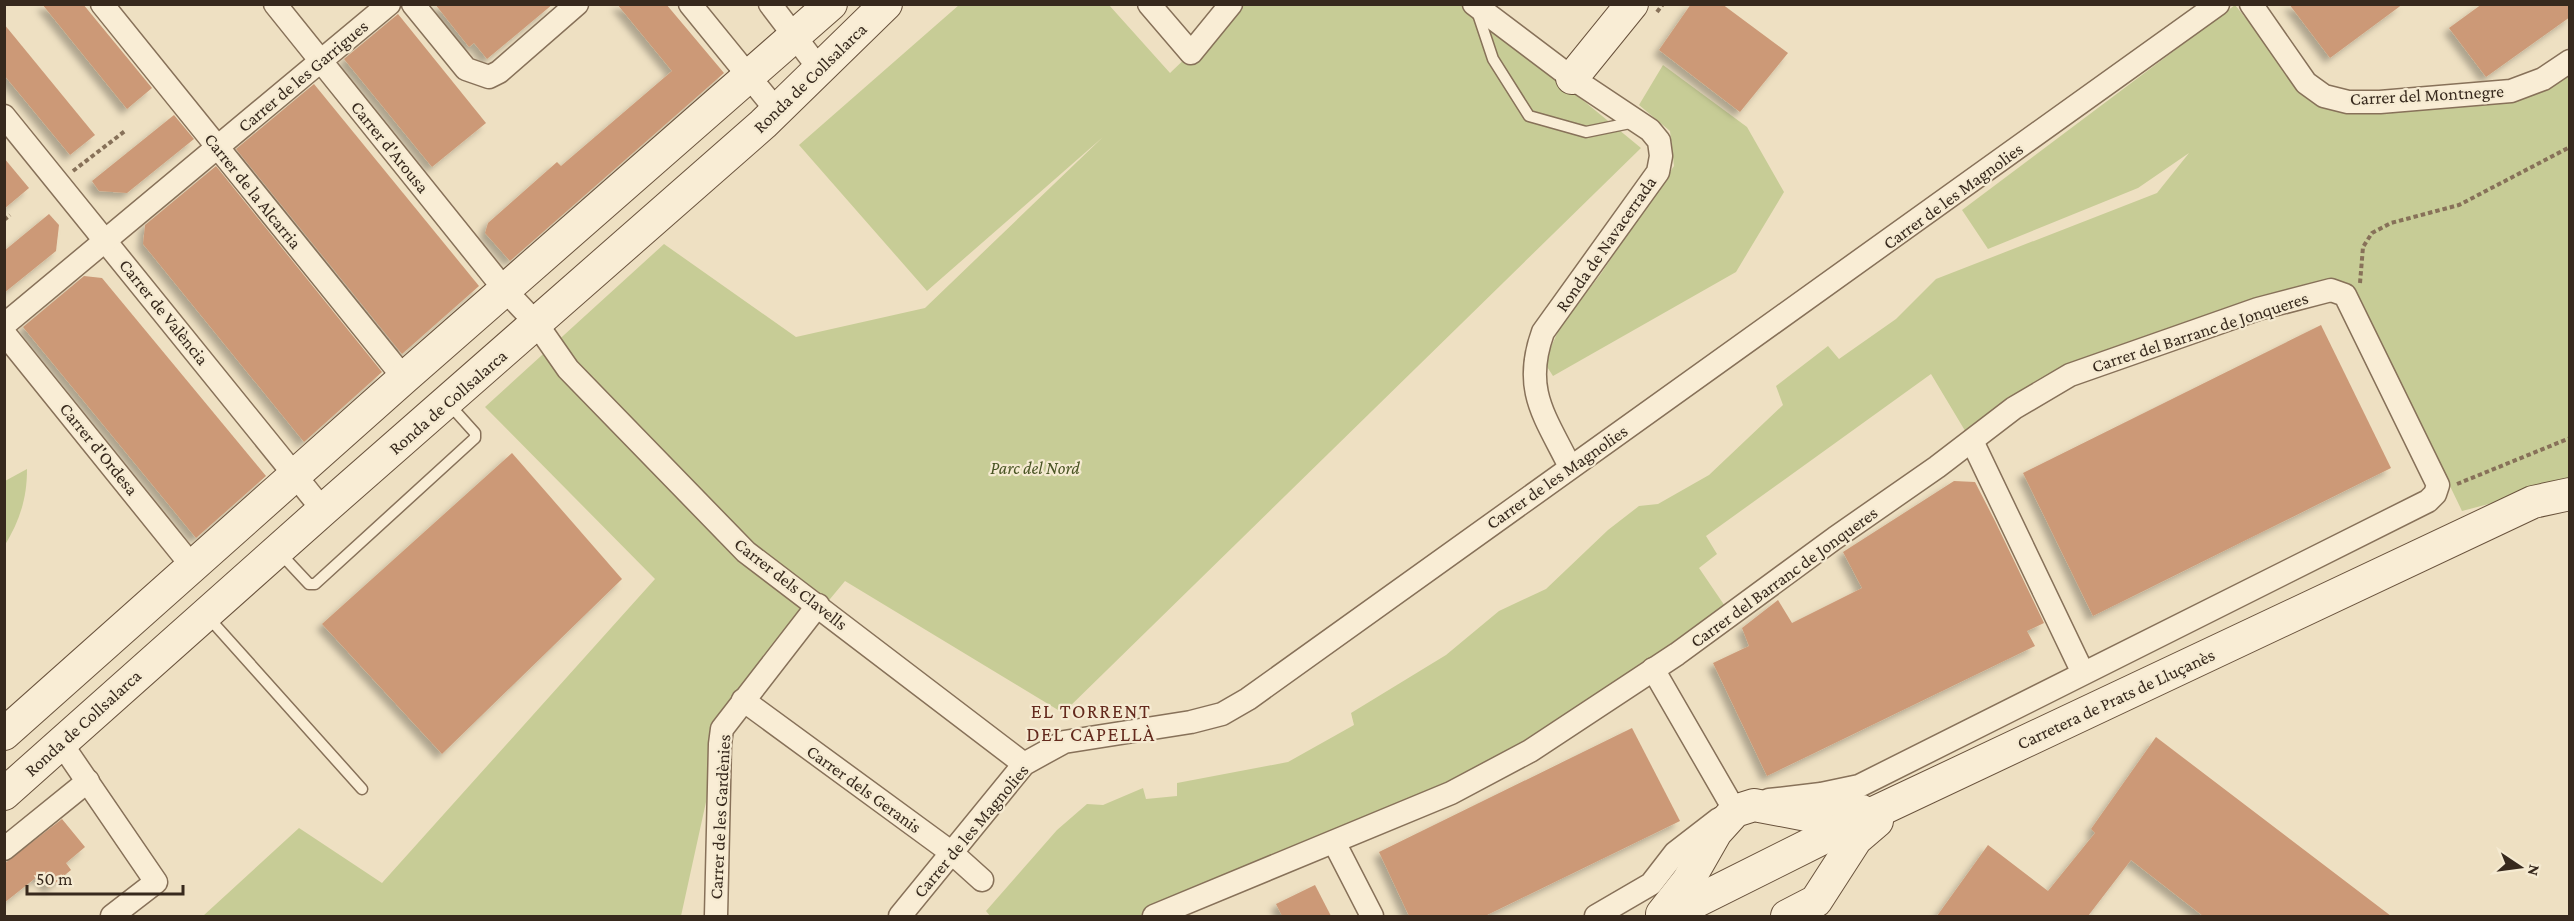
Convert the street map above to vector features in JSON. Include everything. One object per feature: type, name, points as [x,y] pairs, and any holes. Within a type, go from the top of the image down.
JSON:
[{"type":"street","name":"Carrer de la Alcarria","points":[[102,4],[404,378]]},
{"type":"street","name":"Carrer d'Arousa","points":[[275,4],[505,290],[536,323]]},
{"type":"street","name":"Carrer de les Garrigues","points":[[4,325],[389,4]]},
{"type":"street","points":[[413,4],[466,69],[489,77],[499,72],[577,4]]},
{"type":"street","points":[[690,4],[777,111]]},
{"type":"street","points":[[770,4],[821,71]]},
{"type":"street","points":[[4,734],[404,378],[831,4]]},
{"type":"street","name":"Ronda de Collsalarca","points":[[4,794],[277,550],[777,111],[821,71],[886,4]]},
{"type":"street","points":[[1149,4],[1191,53],[1231,4]]},
{"type":"street","name":"Carrer de les Magnolies","points":[[900,916],[1024,764],[1064,742],[1191,722],[1222,714],[1248,699],[2218,4]]},
{"type":"street","name":"Carrer del Montnegre","points":[[2251,4],[2306,83],[2324,96],[2348,102],[2380,102],[2511,91],[2543,79],[2570,61]]},
{"type":"street","name":"Ronda de Navacerrada","points":[[1474,5],[1572,78],[1638,121],[1659,141],[1661,156],[1658,172],[1544,332],[1533,364],[1534,386],[1542,411],[1570,467]]},
{"type":"street","points":[[1572,78],[1628,6]]},
{"type":"street","name":"Carrer de València","points":[[4,116],[107,240],[323,510]]},
{"type":"street","name":"Carrer del Barranc de Jonqueres","points":[[1154,916],[1451,793],[1530,751],[1653,669],[1972,441],[2014,408],[2070,375],[2258,309],[2331,290],[2345,295],[2349,303]]},
{"type":"street","points":[[2349,303],[2436,489]]},
{"type":"street","name":"Carrer dels Clavells","points":[[536,323],[568,369],[746,552],[1024,764]]},
{"type":"street","name":"Carrer d'Ordesa","points":[[4,333],[192,566]]},
{"type":"street","points":[[1972,441],[2083,673]]},
{"type":"street","name":"Carretera de Prats de Lluçanès","points":[[1596,916],[1650,884],[1675,853],[1712,823],[1750,802],[1821,794],[1859,786],[2428,501],[2436,489]]},
{"type":"street","name":"Carretera de Prats de Lluçanès","points":[[1667,916],[1901,801],[2533,502],[2570,494]]},
{"type":"street","name":"Carrer de les Gardènies","points":[[716,916],[722,729],[818,605]]},
{"type":"street","points":[[120,631],[149,664]]},
{"type":"street","points":[[1653,669],[1735,811]]},
{"type":"street","name":"Carrer dels Geranis","points":[[743,700],[952,853],[982,880]]},
{"type":"street","points":[[61,743],[156,882],[112,916]]},
{"type":"street","points":[[4,849],[88,781]]},
{"type":"street","points":[[1660,916],[1688,881],[1716,832],[1735,811],[1754,805],[1812,816],[1840,816],[1901,801]]},
{"type":"street","points":[[1787,916],[1816,900],[1856,838],[1901,801]]},
{"type":"street","points":[[1776,808],[1815,825],[1828,837],[1831,853],[1823,890]]},
{"type":"street","points":[[1334,842],[1372,916]]},
{"type":"lane","points":[[1474,5],[1493,59],[1529,116],[1586,132],[1638,121]]},
{"type":"lane","points":[[277,550],[309,584],[315,584],[475,438],[475,433],[447,402]]},
{"type":"lane","points":[[206,614],[362,789]]},
{"type":"path","points":[[59,182],[124,131]]},
{"type":"path","points":[[2349,303],[2359,294],[2363,247],[2372,233],[2391,224],[2459,205],[2570,147]]},
{"type":"path","points":[[4,220],[10,215]]},
{"type":"path","points":[[2436,489],[2570,438]]},
{"type":"green space","name":"Parc del Nord","points":[[959,5],[1109,5],[1170,73],[1241,5],[1467,5],[1641,148],[1063,713],[845,581],[722,729],[681,916],[203,916],[299,828],[382,883],[655,579],[485,407],[664,244],[796,337],[925,308],[1103,137],[927,291],[799,145]]},
{"type":"green space","points":[[2235,5],[2302,87],[2382,109],[2569,69],[2569,483],[2462,511],[2355,289],[2347,283],[2338,281],[2171,327],[2097,353],[2040,379],[2000,405],[1967,434],[1931,374],[1706,536],[1717,554],[1699,568],[1731,615],[1530,751],[1154,916],[990,916],[986,911],[1057,830],[1087,804],[1103,805],[1143,788],[1146,799],[1177,796],[1177,783],[1288,762],[1354,725],[1351,713],[1446,655],[1499,611],[1546,589],[1608,530],[1639,506],[1658,504],[1709,475],[1783,405],[1776,386],[1828,346],[1839,359],[1896,319],[1936,279],[2157,193],[2189,153],[2138,188],[1988,249],[1962,210]]},
{"type":"green space","points":[[1663,65],[1747,127],[1784,192],[1736,272],[1553,376],[1544,362],[1561,325],[1600,275],[1674,166],[1670,131],[1639,105]]},
{"type":"green space","points":[[27,469],[22,509],[5,545],[5,481]]},
{"type":"building","points":[[42,4],[83,4],[152,88],[127,109]]},
{"type":"building","points":[[435,4],[553,4],[487,59],[474,43],[469,47]]},
{"type":"building","points":[[617,4],[666,4],[724,73],[510,261],[485,233],[488,223],[557,162],[561,166],[672,71]]},
{"type":"building","points":[[1691,4],[1722,4],[1788,53],[1740,112],[1659,50]]},
{"type":"building","points":[[2289,4],[2403,4],[2330,58]]},
{"type":"building","points":[[2482,4],[2570,4],[2570,17],[2486,77],[2449,28]]},
{"type":"building","points":[[398,14],[486,123],[432,167],[344,59]]},
{"type":"building","points":[[4,24],[95,135],[70,155],[4,75]]},
{"type":"building","points":[[314,84],[479,286],[402,354],[236,149]]},
{"type":"building","points":[[174,115],[194,139],[127,193],[99,191],[92,181]]},
{"type":"building","points":[[4,158],[29,188],[4,209]]},
{"type":"building","points":[[216,166],[382,372],[304,442],[143,244],[145,225]]},
{"type":"building","points":[[49,214],[59,225],[56,251],[4,293],[4,251]]},
{"type":"building","points":[[84,276],[102,278],[266,476],[196,538],[23,327]]},
{"type":"building","points":[[2321,325],[2391,468],[2093,616],[2023,473]]},
{"type":"building","points":[[512,453],[622,579],[442,754],[322,624]]},
{"type":"building","points":[[1954,481],[1975,482],[1995,521],[2044,623],[2027,631],[2035,646],[1767,776],[1713,663],[1749,646],[1742,628],[1778,600],[1792,623],[1862,588],[1843,552]]},
{"type":"building","points":[[1632,728],[1680,821],[1485,916],[1409,916],[1379,852]]},
{"type":"building","points":[[2156,737],[2391,916],[2203,916],[2131,860],[2088,916],[1937,916],[1988,845],[2048,891],[2095,833],[2091,829]]},
{"type":"building","points":[[62,819],[85,847],[66,863],[71,870],[49,888],[38,876],[4,903],[4,864]]},
{"type":"building","points":[[1315,885],[1331,916],[1282,916],[1276,904]]},
{"type":"district","name":"EL TORRENT DEL CAPELLÀ","points":[[1091,722]]}]
